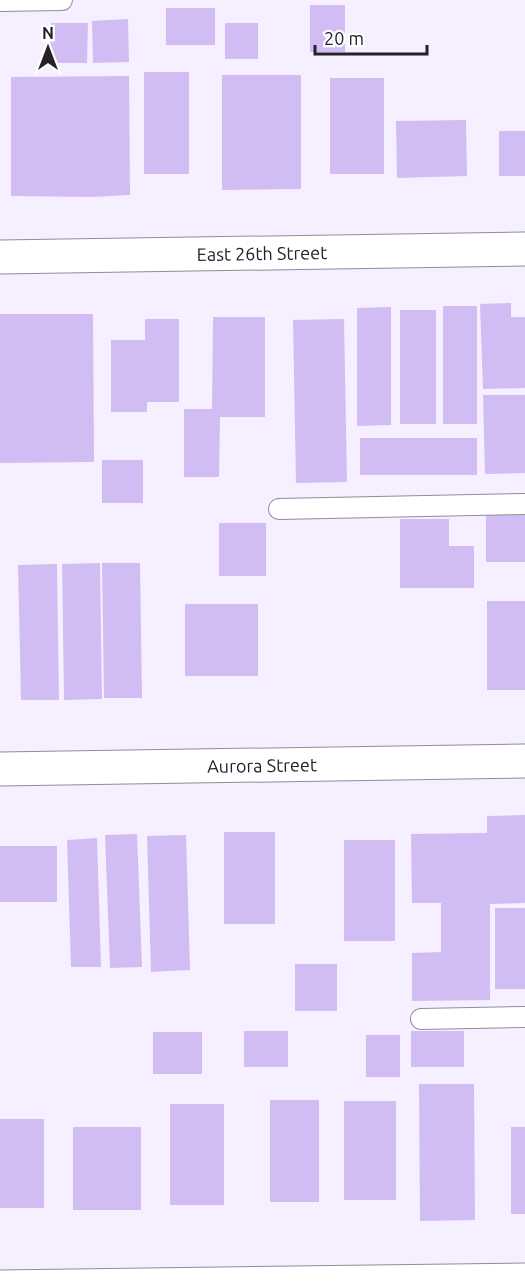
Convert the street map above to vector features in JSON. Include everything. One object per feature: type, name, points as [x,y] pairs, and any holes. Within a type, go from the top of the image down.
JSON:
[{"type":"street","name":"East 26th Street","points":[[0,257],[525,249]]},
{"type":"street","name":"Aurora Street","points":[[0,768],[525,761]]},
{"type":"street","points":[[0,1287],[525,1280]]},
{"type":"lane","points":[[0,1],[62,0]]},
{"type":"lane","points":[[279,509],[525,504]]},
{"type":"lane","points":[[421,1019],[525,1017]]},
{"type":"building","points":[[310,5],[345,5],[345,52],[310,52]]},
{"type":"building","points":[[166,8],[215,8],[215,45],[166,45]]},
{"type":"building","points":[[128,19],[129,62],[93,63],[92,21]]},
{"type":"building","points":[[51,23],[88,23],[87,63],[50,63]]},
{"type":"building","points":[[225,23],[258,23],[258,59],[225,59]]},
{"type":"building","points":[[144,72],[189,72],[189,174],[144,174]]},
{"type":"building","points":[[222,75],[301,75],[301,189],[222,190]]},
{"type":"building","points":[[129,76],[130,195],[11,196],[11,77]]},
{"type":"building","points":[[330,78],[384,78],[384,174],[330,174]]},
{"type":"building","points":[[466,120],[467,176],[397,178],[396,121]]},
{"type":"building","points":[[499,131],[525,131],[525,176],[499,176]]},
{"type":"building","points":[[511,303],[511,317],[525,317],[525,388],[483,389],[480,304]]},
{"type":"building","points":[[443,306],[477,306],[477,424],[443,424]]},
{"type":"building","points":[[391,307],[391,425],[357,426],[357,308]]},
{"type":"building","points":[[400,310],[436,310],[436,424],[400,424]]},
{"type":"building","points":[[0,314],[93,314],[94,462],[0,463]]},
{"type":"building","points":[[213,317],[265,317],[265,417],[220,417],[219,477],[184,477],[184,409],[212,409]]},
{"type":"building","points":[[145,319],[179,319],[179,402],[147,402],[147,412],[111,412],[111,340],[145,340]]},
{"type":"building","points":[[344,319],[347,482],[296,483],[293,320]]},
{"type":"building","points":[[483,395],[525,395],[525,473],[485,474]]},
{"type":"building","points":[[360,438],[477,438],[477,475],[360,475]]},
{"type":"building","points":[[102,460],[143,460],[143,503],[102,503]]},
{"type":"building","points":[[486,513],[525,513],[525,562],[486,562]]},
{"type":"building","points":[[400,519],[449,519],[449,546],[474,546],[474,588],[400,588]]},
{"type":"building","points":[[219,523],[266,523],[266,576],[219,576]]},
{"type":"building","points":[[100,563],[102,699],[64,700],[62,564]]},
{"type":"building","points":[[102,563],[140,563],[142,698],[104,698]]},
{"type":"building","points":[[57,564],[59,700],[21,700],[18,565]]},
{"type":"building","points":[[487,601],[525,601],[525,690],[487,690]]},
{"type":"building","points":[[185,604],[258,604],[258,676],[185,676]]},
{"type":"building","points":[[525,815],[525,903],[490,904],[490,1000],[412,1001],[412,953],[441,952],[441,903],[412,903],[411,834],[487,833],[487,816]]},
{"type":"building","points":[[224,832],[275,832],[275,924],[224,924]]},
{"type":"building","points":[[137,834],[142,967],[110,968],[105,835]]},
{"type":"building","points":[[186,835],[190,970],[151,972],[147,836]]},
{"type":"building","points":[[97,838],[101,967],[71,967],[67,840]]},
{"type":"building","points":[[344,840],[395,840],[395,941],[344,941]]},
{"type":"building","points":[[0,846],[57,846],[57,902],[0,902]]},
{"type":"building","points":[[495,908],[525,908],[525,989],[495,989]]},
{"type":"building","points":[[295,964],[337,964],[337,1011],[295,1011]]},
{"type":"building","points":[[244,1031],[288,1031],[288,1067],[244,1067]]},
{"type":"building","points":[[411,1031],[464,1031],[464,1067],[411,1067]]},
{"type":"building","points":[[153,1032],[202,1032],[202,1074],[153,1074]]},
{"type":"building","points":[[366,1035],[400,1035],[400,1077],[366,1077]]},
{"type":"building","points":[[419,1084],[474,1084],[475,1220],[420,1221]]},
{"type":"building","points":[[270,1100],[319,1100],[319,1202],[270,1202]]},
{"type":"building","points":[[344,1101],[396,1101],[396,1200],[344,1200]]},
{"type":"building","points":[[170,1104],[224,1104],[224,1205],[170,1205]]},
{"type":"building","points":[[0,1119],[44,1119],[44,1208],[0,1208]]},
{"type":"building","points":[[73,1127],[141,1127],[141,1210],[73,1210]]},
{"type":"building","points":[[511,1127],[525,1127],[525,1214],[511,1214]]}]
